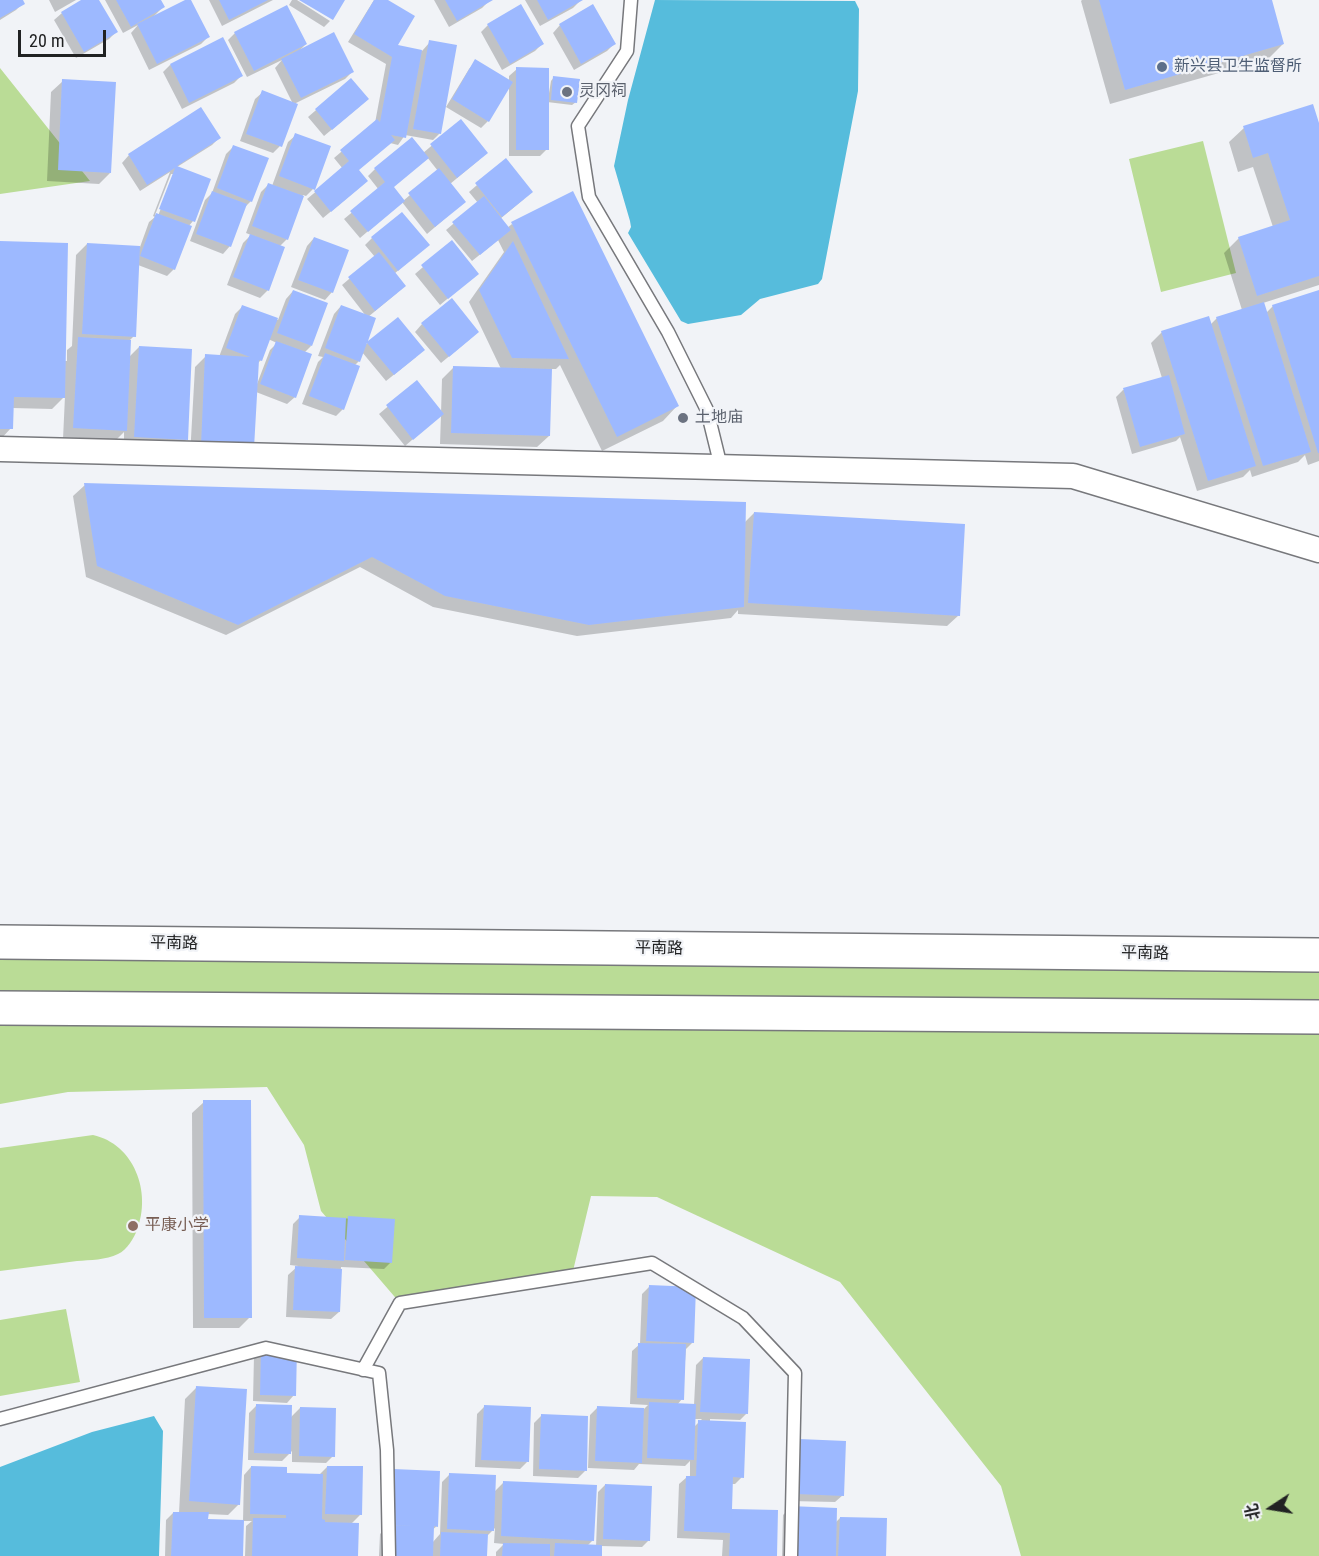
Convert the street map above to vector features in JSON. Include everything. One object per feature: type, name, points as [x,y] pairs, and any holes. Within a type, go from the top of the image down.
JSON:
[{"type":"main road","name":"平南路","points":[[0,942],[1319,956]]},
{"type":"main road","points":[[0,1008],[1319,1017]]},
{"type":"street","points":[[0,449],[1073,476],[1319,550]]},
{"type":"lane","points":[[631,0],[627,51],[578,126],[589,197],[668,332],[707,410],[721,467]]},
{"type":"lane","points":[[363,1370],[400,1303],[652,1263],[743,1317],[795,1373],[791,1556]]},
{"type":"lane","points":[[0,1419],[266,1348],[379,1373],[387,1450],[389,1556]]},
{"type":"green space","points":[[0,68],[90,181],[0,194]]},
{"type":"green space","points":[[1203,141],[1236,273],[1161,292],[1129,159]]},
{"type":"green space","points":[[0,942],[1319,955],[1319,1556],[1021,1556],[1001,1486],[840,1282],[657,1197],[591,1196],[572,1275],[400,1303],[321,1211],[304,1145],[267,1087],[68,1092],[0,1104]]},
{"type":"green space","points":[[93,1135],[119,1148],[129,1159],[136,1172],[142,1200],[141,1215],[130,1244],[121,1252],[103,1259],[0,1271],[0,1148]]},
{"type":"green space","points":[[66,1309],[80,1382],[0,1396],[0,1320]]},
{"type":"water","points":[[655,0],[855,1],[859,9],[858,91],[822,279],[818,284],[760,299],[741,315],[688,324],[681,321],[628,233],[631,227],[630,221],[614,166],[628,100]]},
{"type":"water","points":[[154,1416],[163,1431],[159,1556],[0,1556],[0,1467],[92,1432]]},
{"type":"building","points":[[0,0],[23,0],[25,4],[0,18]]},
{"type":"building","points":[[81,0],[99,0],[118,32],[84,52],[61,12]]},
{"type":"building","points":[[116,0],[161,0],[165,7],[131,27]]},
{"type":"building","points":[[185,0],[191,0],[210,37],[157,64],[137,24]]},
{"type":"building","points":[[219,0],[268,0],[229,20]]},
{"type":"building","points":[[299,0],[345,0],[333,20]]},
{"type":"building","points":[[374,0],[388,0],[415,16],[398,45],[422,50],[406,138],[391,135],[395,140],[359,170],[368,181],[331,212],[314,191],[349,161],[340,150],[377,119],[380,122],[392,57],[354,34]]},
{"type":"building","points":[[445,0],[493,0],[457,21]]},
{"type":"building","points":[[537,0],[583,0],[548,20]]},
{"type":"building","name":"新兴县卫生监督所","points":[[1099,0],[1272,0],[1284,44],[1125,90]]},
{"type":"building","points":[[521,4],[544,44],[510,64],[487,24]]},
{"type":"building","points":[[593,4],[616,44],[581,64],[559,24]]},
{"type":"building","points":[[287,5],[307,44],[254,71],[234,32]]},
{"type":"building","points":[[334,32],[354,72],[301,98],[281,59]]},
{"type":"building","points":[[223,37],[243,76],[189,103],[170,64]]},
{"type":"building","points":[[429,40],[457,45],[441,134],[413,129]]},
{"type":"building","points":[[475,59],[513,82],[489,122],[452,99]]},
{"type":"building","points":[[516,67],[549,68],[549,150],[516,150]]},
{"type":"building","points":[[553,76],[580,79],[577,103],[551,100]]},
{"type":"building","points":[[351,78],[369,99],[332,130],[315,109]]},
{"type":"building","points":[[62,79],[116,82],[111,173],[58,170]]},
{"type":"building","points":[[262,90],[298,104],[282,147],[246,134]]},
{"type":"building","points":[[1313,104],[1319,123],[1319,276],[1257,296],[1238,237],[1290,220],[1268,153],[1253,158],[1243,126]]},
{"type":"building","points":[[201,107],[221,138],[177,166],[211,179],[195,222],[159,209],[175,168],[147,185],[128,154]]},
{"type":"building","points":[[461,119],[488,153],[457,178],[430,144]]},
{"type":"building","points":[[295,133],[331,146],[315,190],[279,176]]},
{"type":"building","points":[[412,137],[429,158],[394,187],[405,201],[368,232],[350,211],[385,182],[374,168]]},
{"type":"building","points":[[233,145],[269,158],[252,202],[217,188]]},
{"type":"building","points":[[506,158],[533,192],[502,217],[475,183]]},
{"type":"building","points":[[439,168],[466,202],[435,227],[408,193]]},
{"type":"building","points":[[268,183],[304,196],[288,240],[252,226]]},
{"type":"building","points":[[212,191],[247,204],[231,247],[196,234]]},
{"type":"building","points":[[573,191],[679,406],[617,437],[511,222]]},
{"type":"building","points":[[484,196],[511,230],[480,255],[452,222]]},
{"type":"building","points":[[402,212],[430,245],[398,271],[371,237]]},
{"type":"building","points":[[156,213],[192,226],[175,270],[140,256]]},
{"type":"building","points":[[250,234],[285,247],[269,291],[233,277]]},
{"type":"building","points":[[314,237],[349,250],[333,293],[298,280]]},
{"type":"building","points":[[452,240],[479,274],[448,299],[421,265]]},
{"type":"building","points":[[0,241],[68,243],[65,398],[14,397],[13,429],[0,429]]},
{"type":"building","points":[[513,241],[569,359],[512,358],[479,290]]},
{"type":"building","points":[[87,243],[140,246],[136,337],[82,334]]},
{"type":"building","points":[[379,252],[406,286],[375,311],[348,277]]},
{"type":"building","points":[[293,290],[328,303],[312,346],[277,333]]},
{"type":"building","points":[[1319,290],[1319,453],[1318,453],[1272,305]]},
{"type":"building","points":[[452,298],[479,332],[449,357],[421,323]]},
{"type":"building","points":[[1264,302],[1311,452],[1263,466],[1216,317]]},
{"type":"building","points":[[242,305],[278,318],[262,361],[259,360],[254,448],[201,445],[205,354],[250,357],[226,348]]},
{"type":"building","points":[[341,305],[376,318],[368,341],[398,317],[425,350],[394,375],[367,343],[360,362],[325,348]]},
{"type":"building","points":[[1209,316],[1256,466],[1208,481],[1161,331]]},
{"type":"building","points":[[78,337],[131,340],[127,431],[73,428]]},
{"type":"building","points":[[276,341],[312,354],[296,398],[260,384]]},
{"type":"building","points":[[139,346],[192,349],[188,440],[134,437]]},
{"type":"building","points":[[325,353],[360,366],[344,410],[309,396]]},
{"type":"building","points":[[453,366],[552,369],[550,436],[451,433]]},
{"type":"building","points":[[1169,375],[1185,434],[1140,447],[1123,388]]},
{"type":"building","points":[[417,380],[444,414],[413,440],[386,405]]},
{"type":"building","points":[[84,483],[746,502],[744,607],[589,625],[445,596],[372,557],[238,625],[97,566]]},
{"type":"building","points":[[754,512],[965,524],[960,616],[748,603]]},
{"type":"building","points":[[203,1100],[251,1100],[252,1318],[204,1318]]},
{"type":"building","points":[[299,1215],[346,1218],[344,1261],[297,1258]]},
{"type":"building","points":[[348,1216],[395,1219],[392,1263],[345,1260]]},
{"type":"building","points":[[295,1266],[342,1269],[340,1312],[293,1310]]},
{"type":"building","points":[[649,1285],[696,1287],[694,1343],[646,1341]]},
{"type":"building","points":[[638,1343],[686,1344],[684,1400],[637,1398]]},
{"type":"building","points":[[261,1346],[297,1347],[296,1396],[260,1395]]},
{"type":"building","points":[[703,1357],[750,1359],[748,1414],[700,1412]]},
{"type":"building","points":[[196,1386],[247,1389],[240,1505],[189,1501]]},
{"type":"building","points":[[649,1402],[696,1404],[694,1460],[647,1458]]},
{"type":"building","points":[[256,1404],[292,1405],[291,1454],[254,1453]]},
{"type":"building","points":[[484,1405],[531,1407],[529,1462],[481,1460]]},
{"type":"building","points":[[597,1406],[644,1408],[642,1463],[595,1461]]},
{"type":"building","points":[[300,1407],[336,1408],[335,1457],[299,1456]]},
{"type":"building","points":[[541,1414],[588,1416],[587,1471],[539,1469]]},
{"type":"building","points":[[698,1420],[746,1422],[744,1478],[733,1477],[732,1509],[778,1510],[777,1556],[729,1556],[730,1533],[684,1531],[686,1476],[696,1476]]},
{"type":"building","points":[[799,1439],[846,1441],[844,1496],[796,1494]]},
{"type":"building","points":[[251,1466],[287,1467],[287,1473],[323,1474],[322,1519],[325,1522],[359,1523],[358,1556],[252,1556],[253,1518],[286,1518],[286,1515],[250,1514]]},
{"type":"building","points":[[327,1466],[363,1466],[362,1515],[325,1514]]},
{"type":"building","points":[[393,1469],[440,1471],[438,1527],[434,1526],[433,1556],[385,1556],[386,1525],[414,1526],[391,1525]]},
{"type":"building","points":[[449,1473],[496,1475],[494,1531],[447,1529]]},
{"type":"building","points":[[503,1481],[597,1485],[594,1541],[501,1536]]},
{"type":"building","points":[[605,1484],[652,1486],[650,1541],[603,1539]]},
{"type":"building","points":[[790,1506],[837,1508],[836,1556],[788,1556]]},
{"type":"building","points":[[173,1512],[209,1512],[208,1519],[244,1520],[243,1556],[171,1556]]},
{"type":"building","points":[[840,1517],[887,1518],[886,1556],[838,1556]]},
{"type":"building","points":[[441,1532],[488,1534],[487,1556],[440,1556]]},
{"type":"building","points":[[503,1543],[550,1544],[550,1556],[502,1556]]},
{"type":"building","points":[[555,1543],[602,1545],[602,1556],[554,1556]]},
{"type":"place","name":"新兴县卫生监督所","points":[[1162,67]]},
{"type":"place","name":"灵冈祠","points":[[567,92]]},
{"type":"place","name":"土地庙","points":[[683,418]]},
{"type":"place","name":"平康小学","points":[[133,1226]]}]
